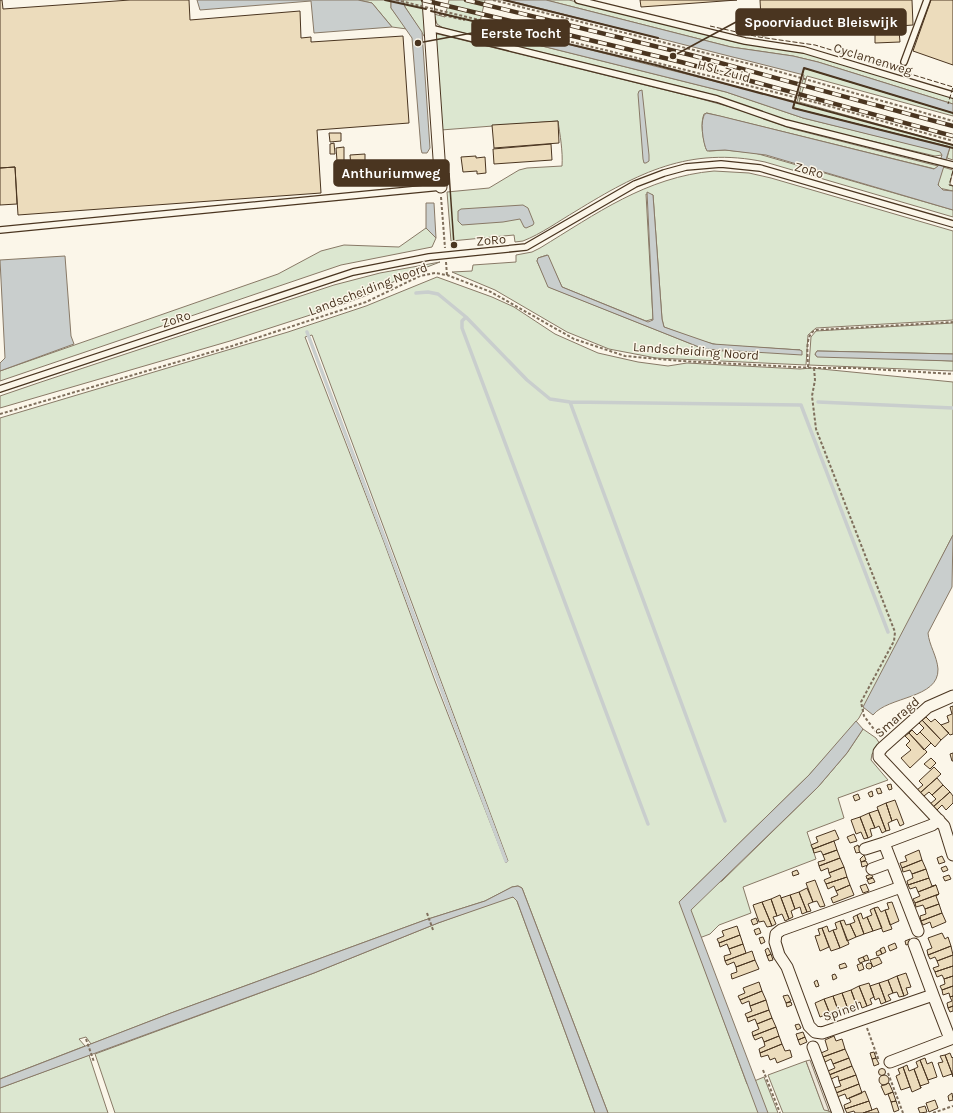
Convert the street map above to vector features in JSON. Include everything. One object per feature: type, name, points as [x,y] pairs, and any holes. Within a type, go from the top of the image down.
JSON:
[{"type":"street","points":[[428,0],[441,187]]},
{"type":"street","name":"Smaragd","points":[[953,696],[928,706],[879,752],[879,757],[883,763],[944,826],[953,855]]},
{"type":"street","points":[[865,849],[932,825],[939,820]]},
{"type":"street","points":[[884,843],[918,930]]},
{"type":"street","points":[[872,869],[891,862]]},
{"type":"street","name":"Spinel","points":[[901,887],[781,930],[776,934],[775,942],[779,955],[787,968],[809,1026],[818,1033],[933,995]]},
{"type":"street","points":[[890,1062],[951,1039],[914,944]]},
{"type":"street","points":[[813,1047],[838,1113]]},
{"type":"lane","name":"Cyclamenweg","points":[[578,0],[744,42],[804,50],[952,95]]},
{"type":"lane","points":[[904,62],[926,0]]},
{"type":"lane","points":[[430,28],[717,99],[786,123],[951,164]]},
{"type":"lane","name":"ZoRo","points":[[0,390],[332,279],[386,264],[446,254],[515,248],[530,245],[642,181],[679,169],[711,164],[741,165],[770,171],[953,224]]},
{"type":"lane","points":[[0,230],[441,187]]},
{"type":"path","name":"HSL-Zuid","points":[[396,0],[818,103],[953,140]]},
{"type":"path","name":"HSL-Zuid","points":[[493,0],[692,49],[806,79],[953,121]]},
{"type":"path","points":[[443,15],[464,20],[464,16]]},
{"type":"path","points":[[441,187],[447,275]]},
{"type":"path","name":"Landscheiding Noord","points":[[0,414],[232,346],[366,302],[425,274],[435,273],[447,275],[505,299],[574,339],[625,356],[681,361],[814,368],[855,368],[953,374]]},
{"type":"path","points":[[808,367],[809,337],[812,331],[953,322]]},
{"type":"path","points":[[814,368],[815,380],[812,396],[816,428],[895,632],[894,641],[861,702],[864,716],[886,744]]},
{"type":"path","points":[[427,914],[433,930]]},
{"type":"path","points":[[86,1039],[94,1062]]},
{"type":"path","points":[[763,1070],[780,1113]]},
{"type":"path","points":[[933,1113],[953,1106]]},
{"type":"green space","points":[[358,0],[391,0],[391,8],[407,29],[392,27],[372,3]]},
{"type":"green space","points":[[403,0],[424,0],[426,39],[405,7]]},
{"type":"green space","points":[[449,0],[487,0],[482,18],[482,27],[490,33],[726,92],[803,118],[935,150],[941,152],[942,155],[935,156],[791,122],[706,93],[443,28],[437,24],[434,14],[445,17]]},
{"type":"green space","points":[[546,0],[569,0],[739,43],[800,51],[953,98],[953,104],[818,62],[793,56],[731,47]]},
{"type":"green space","points":[[438,34],[694,97],[734,108],[793,129],[938,166],[935,169],[707,113],[704,114],[703,118],[702,126],[704,141],[706,149],[709,151],[725,150],[755,153],[953,210],[953,217],[765,162],[738,158],[712,158],[688,160],[665,166],[643,175],[599,197],[543,231],[523,241],[515,242],[514,235],[451,241],[447,192],[489,188],[519,170],[527,168],[562,166],[562,155],[558,121],[441,130],[435,35]]},
{"type":"green space","points":[[804,68],[953,113],[953,116],[807,76],[799,102],[953,145],[953,160],[947,158],[950,147],[793,108]]},
{"type":"green space","points":[[943,167],[953,170],[950,184],[953,186],[953,191],[939,188],[938,182]]},
{"type":"green space","points":[[714,171],[749,173],[771,178],[953,231],[953,320],[816,328],[808,335],[806,365],[656,358],[609,349],[567,332],[495,290],[452,272],[472,271],[473,265],[516,262],[516,255],[532,252],[540,248],[622,199],[666,181]],"holes":[[[646,194],[653,195],[662,319],[664,327],[698,340],[718,345],[800,350],[712,351],[704,349],[549,287],[537,261],[538,258],[547,255],[562,287],[646,321],[653,319]]]},
{"type":"green space","points":[[426,228],[436,238],[432,247],[341,265],[0,381],[0,371],[278,274],[321,251],[344,245],[399,247]]},
{"type":"green space","points":[[440,262],[409,274],[365,296],[338,306],[230,341],[0,408],[0,396],[41,382],[334,285],[380,273]]},
{"type":"green space","points":[[437,277],[492,297],[514,307],[555,334],[598,353],[638,362],[668,366],[687,363],[800,369],[811,368],[953,382],[953,535],[886,667],[859,718],[846,734],[809,775],[679,902],[722,881],[818,787],[847,753],[863,729],[876,738],[880,744],[872,754],[871,760],[888,780],[838,798],[844,818],[807,832],[816,859],[743,887],[751,913],[719,925],[710,934],[694,940],[747,1084],[764,1077],[778,1113],[608,1113],[522,888],[518,886],[512,887],[485,901],[425,920],[171,1013],[91,1044],[86,1037],[79,1039],[85,1046],[0,1079],[0,418],[288,332],[366,306]],"holes":[[[312,335],[508,861],[506,863],[435,681],[384,542],[305,337]]]},
{"type":"green space","points":[[953,323],[953,354],[817,351],[815,355],[953,361],[953,371],[809,365],[811,337],[816,331]]},
{"type":"green space","points":[[509,897],[513,897],[517,901],[595,1113],[115,1113],[95,1054],[314,973],[438,923]]},
{"type":"green space","points":[[89,1055],[108,1113],[0,1113],[0,1088]]},
{"type":"green space","points":[[806,1061],[824,1109],[833,1113],[783,1113],[768,1075]]},
{"type":"shaded area","points":[[197,0],[358,0],[372,3],[392,27],[314,33],[311,1],[200,10]]},
{"type":"shaded area","points":[[391,0],[403,0],[405,7],[422,32],[430,148],[427,153],[422,153],[421,149],[412,38],[391,8]]},
{"type":"shaded area","points":[[487,0],[546,0],[731,47],[793,56],[818,62],[953,104],[953,113],[804,68],[793,108],[950,147],[938,185],[943,190],[953,191],[953,210],[766,155],[725,150],[707,151],[703,137],[702,125],[706,113],[934,169],[938,166],[942,155],[940,152],[803,118],[726,92],[486,32],[483,29],[482,21]]},
{"type":"shaded area","points":[[642,90],[649,155],[649,161],[646,163],[644,163],[643,159],[638,94],[639,91]]},
{"type":"shaded area","points":[[647,192],[653,195],[662,319],[664,327],[713,344],[800,350],[802,351],[802,355],[704,349],[548,287],[537,261],[538,258],[548,255],[562,287],[648,322],[653,320]]},
{"type":"shaded area","points":[[426,203],[434,203],[436,238],[426,228]]},
{"type":"shaded area","points":[[523,205],[528,208],[534,223],[526,228],[520,219],[503,222],[462,225],[458,221],[458,211],[461,209]]},
{"type":"shaded area","points":[[65,256],[71,336],[74,344],[0,371],[0,363],[5,358],[0,260]]},
{"type":"shaded area","points":[[817,351],[953,354],[953,361],[817,357],[815,354]]},
{"type":"shaded area","points":[[953,535],[952,587],[928,633],[938,669],[936,679],[922,692],[890,704],[880,709],[873,715],[863,707]]},
{"type":"shaded area","points":[[856,721],[863,729],[847,753],[818,787],[691,910],[768,1113],[758,1113],[679,902],[809,775]]},
{"type":"shaded area","points":[[518,886],[522,888],[608,1113],[595,1113],[517,901],[513,897],[438,923],[314,973],[0,1088],[0,1079],[171,1013],[425,920],[485,901],[512,887]]},
{"type":"shaded area","points":[[810,1060],[829,1111],[824,1110],[806,1061]]},
{"type":"pier","points":[[485,0],[504,0],[519,3],[804,75],[797,102],[480,22]]},
{"type":"building","points":[[0,0],[2,0],[3,9],[130,0],[189,0],[190,20],[300,11],[301,38],[311,37],[311,42],[403,36],[409,123],[317,130],[321,193],[18,215],[15,167],[0,168]]},
{"type":"building","points":[[640,0],[737,0],[641,7]]},
{"type":"building","points":[[760,0],[912,0],[913,25],[762,36]]},
{"type":"building","points":[[931,0],[953,0],[953,65],[913,51]]},
{"type":"building","points":[[899,31],[900,42],[875,43],[875,33]]},
{"type":"building","points":[[558,121],[559,143],[494,148],[492,125]]},
{"type":"building","points":[[329,133],[341,133],[341,141],[330,142]]},
{"type":"building","points":[[334,143],[335,154],[330,154],[330,144]]},
{"type":"building","points":[[551,144],[552,160],[494,164],[493,149]]},
{"type":"building","points":[[344,147],[344,161],[337,161],[336,148]]},
{"type":"building","points":[[365,154],[365,163],[373,162],[374,174],[352,178],[350,155]]},
{"type":"building","points":[[476,156],[476,158],[485,157],[486,173],[477,174],[477,171],[463,172],[461,157]]},
{"type":"building","points":[[15,167],[17,204],[0,205],[0,168]]},
{"type":"building","points":[[953,706],[953,734],[950,735],[941,725],[949,722],[947,716],[952,714],[950,707]]},
{"type":"building","points":[[926,717],[931,722],[935,719],[949,733],[941,740],[922,720]]},
{"type":"building","points":[[922,720],[941,740],[935,747],[920,732],[924,728],[919,723]]},
{"type":"building","points":[[912,730],[917,735],[920,732],[931,743],[924,750],[909,733]]},
{"type":"building","points":[[909,733],[927,752],[910,768],[901,758],[911,750],[906,745],[910,741],[905,736]]},
{"type":"building","points":[[953,753],[953,761],[952,761],[950,754]]},
{"type":"building","points":[[931,758],[936,763],[930,769],[924,764]]},
{"type":"building","points":[[934,767],[941,774],[920,793],[917,790],[923,785],[919,781]]},
{"type":"building","points":[[937,778],[943,785],[932,795],[929,792],[924,796],[920,793]]},
{"type":"building","points":[[891,784],[892,789],[889,790],[887,785]]},
{"type":"building","points":[[943,785],[950,792],[933,807],[930,804],[936,799],[932,795]]},
{"type":"building","points":[[880,788],[882,793],[878,794],[876,789]]},
{"type":"building","points":[[872,791],[873,796],[870,797],[868,793]]},
{"type":"building","points":[[950,792],[953,796],[953,803],[946,810],[942,805],[937,810],[933,807]]},
{"type":"building","points":[[858,794],[860,799],[855,801],[853,796]]},
{"type":"building","points":[[895,800],[904,824],[900,826],[897,819],[892,821],[886,803]]},
{"type":"building","points":[[886,803],[892,821],[888,823],[890,830],[886,831],[877,807]]},
{"type":"building","points":[[878,810],[886,831],[882,833],[879,826],[875,828],[869,813]]},
{"type":"building","points":[[869,813],[875,828],[870,829],[872,836],[868,838],[860,817]]},
{"type":"building","points":[[860,817],[868,838],[864,839],[861,832],[856,834],[851,820]]},
{"type":"building","points":[[835,830],[839,839],[813,849],[811,845],[818,842],[816,837]]},
{"type":"building","points":[[854,834],[857,841],[850,843],[847,837]]},
{"type":"building","points":[[834,841],[837,850],[823,855],[821,851],[814,853],[813,849]]},
{"type":"building","points":[[858,845],[861,852],[856,853],[854,847]]},
{"type":"building","points":[[837,850],[840,858],[819,866],[818,862],[825,860],[823,855]]},
{"type":"building","points":[[919,850],[922,860],[902,868],[900,863],[907,861],[905,856]]},
{"type":"building","points":[[864,855],[866,860],[861,862],[860,859]]},
{"type":"building","points":[[942,856],[945,862],[939,864],[937,858]]},
{"type":"building","points":[[840,858],[844,867],[829,873],[828,868],[821,871],[819,866]]},
{"type":"building","points":[[922,860],[926,869],[912,874],[910,870],[903,872],[902,868]]},
{"type":"building","points":[[866,861],[868,865],[862,867],[861,862]]},
{"type":"building","points":[[946,866],[948,870],[943,872],[941,868]]},
{"type":"building","points":[[844,867],[847,877],[826,884],[824,880],[831,877],[829,873]]},
{"type":"building","points":[[926,869],[929,878],[908,885],[907,881],[913,878],[912,874]]},
{"type":"building","points":[[797,870],[799,874],[793,876],[792,872]]},
{"type":"building","points":[[871,874],[873,877],[867,879],[866,876]]},
{"type":"building","points":[[949,875],[951,879],[945,881],[943,877]]},
{"type":"building","points":[[847,877],[850,885],[836,891],[834,886],[828,889],[826,884]]},
{"type":"building","points":[[873,878],[875,882],[869,884],[867,880]]},
{"type":"building","points":[[929,878],[932,886],[936,885],[918,892],[916,887],[910,889],[908,885]]},
{"type":"building","points":[[815,880],[825,906],[820,907],[817,901],[813,902],[806,883]]},
{"type":"building","points":[[866,884],[869,891],[863,893],[860,886]]},
{"type":"building","points":[[850,885],[854,895],[833,903],[831,898],[838,895],[836,891]]},
{"type":"building","points":[[936,885],[939,894],[915,903],[913,899],[920,896],[918,892]]},
{"type":"building","points":[[807,888],[813,902],[808,904],[811,911],[807,912],[799,892]]},
{"type":"building","points":[[799,892],[807,912],[802,914],[800,907],[795,909],[790,895]]},
{"type":"building","points":[[939,894],[936,896],[939,904],[925,909],[923,905],[916,907],[915,903]]},
{"type":"building","points":[[780,895],[789,919],[785,921],[782,914],[777,916],[771,899]]},
{"type":"building","points":[[790,895],[795,909],[791,911],[793,917],[789,919],[781,898]]},
{"type":"building","points":[[771,899],[777,916],[773,917],[776,924],[772,926],[762,902]]},
{"type":"building","points":[[762,902],[772,926],[767,927],[764,921],[759,922],[753,905]]},
{"type":"building","points":[[892,902],[899,921],[890,925],[885,910],[889,909],[887,903]]},
{"type":"building","points":[[939,904],[942,913],[921,921],[920,916],[926,914],[925,909]]},
{"type":"building","points":[[878,907],[881,912],[885,910],[892,929],[883,932],[874,908]]},
{"type":"building","points":[[874,908],[882,928],[873,931],[867,917],[872,915],[870,910]]},
{"type":"building","points":[[861,913],[863,919],[867,917],[873,931],[864,934],[857,915]]},
{"type":"building","points":[[942,913],[946,922],[932,928],[930,922],[923,925],[921,921]]},
{"type":"building","points":[[857,915],[864,934],[856,937],[850,924],[855,922],[853,917]]},
{"type":"building","points":[[756,918],[758,923],[753,925],[751,920]]},
{"type":"building","points":[[844,920],[846,925],[850,924],[856,937],[847,941],[840,921]]},
{"type":"building","points":[[840,921],[849,944],[840,948],[833,930],[837,929],[835,923]]},
{"type":"building","points":[[737,926],[740,935],[719,943],[717,939],[724,936],[722,931]]},
{"type":"building","points":[[827,926],[829,932],[833,930],[840,948],[831,951],[822,928]]},
{"type":"building","points":[[759,928],[761,933],[756,935],[754,930]]},
{"type":"building","points":[[822,928],[829,947],[820,951],[815,936],[820,935],[818,929]]},
{"type":"building","points":[[942,933],[945,939],[948,937],[951,946],[928,955],[927,950],[932,948],[928,938]]},
{"type":"building","points":[[740,935],[743,944],[729,949],[727,944],[720,947],[719,943]]},
{"type":"building","points":[[763,937],[765,942],[761,944],[759,938]]},
{"type":"building","points":[[910,939],[911,943],[906,945],[905,941]]},
{"type":"building","points":[[895,943],[897,948],[890,951],[888,946]]},
{"type":"building","points":[[743,944],[746,953],[725,961],[724,956],[731,954],[729,949]]},
{"type":"building","points":[[951,946],[953,955],[937,961],[935,957],[930,959],[928,955]]},
{"type":"building","points":[[884,947],[886,952],[882,954],[880,949]]},
{"type":"building","points":[[768,948],[771,954],[767,956],[765,950]]},
{"type":"building","points":[[880,950],[882,954],[877,956],[876,952]]},
{"type":"building","points":[[752,951],[755,960],[736,967],[734,962],[727,965],[725,961]]},
{"type":"building","points":[[771,954],[773,960],[769,961],[767,956]]},
{"type":"building","points":[[867,955],[869,960],[865,961],[863,957]]},
{"type":"building","points":[[953,955],[953,966],[935,972],[933,968],[939,966],[937,961]]},
{"type":"building","points":[[863,957],[865,961],[860,963],[858,959]]},
{"type":"building","points":[[879,957],[882,963],[873,967],[870,960]]},
{"type":"building","points":[[755,960],[759,969],[732,979],[731,974],[737,972],[736,967]]},
{"type":"building","points":[[845,963],[847,967],[840,969],[839,965]]},
{"type":"building","points":[[862,963],[864,969],[859,971],[857,965]]},
{"type":"building","points":[[869,963],[872,966],[869,969],[866,966]]},
{"type":"building","points":[[953,966],[953,976],[944,979],[942,975],[937,977],[935,972]]},
{"type":"building","points":[[906,973],[911,987],[906,988],[908,994],[904,996],[897,976]]},
{"type":"building","points":[[835,974],[837,978],[833,980],[832,975]]},
{"type":"building","points":[[897,976],[904,996],[899,997],[897,992],[893,993],[888,980]]},
{"type":"building","points":[[953,976],[953,986],[942,990],[940,986],[945,984],[944,979]]},
{"type":"building","points":[[817,980],[819,986],[816,987],[814,982]]},
{"type":"building","points":[[888,980],[893,993],[888,995],[891,1000],[886,1002],[879,983]]},
{"type":"building","points":[[759,982],[762,991],[740,1000],[738,996],[745,993],[743,988]]},
{"type":"building","points":[[869,983],[874,997],[870,999],[872,1004],[867,1006],[859,986]]},
{"type":"building","points":[[879,983],[886,1002],[881,1004],[879,998],[875,1000],[870,986]]},
{"type":"building","points":[[859,986],[867,1006],[862,1008],[860,1002],[856,1004],[851,990]]},
{"type":"building","points":[[953,986],[953,996],[950,997],[949,993],[943,995],[942,990]]},
{"type":"building","points":[[851,990],[856,1004],[852,1005],[854,1011],[849,1012],[842,993]]},
{"type":"building","points":[[762,991],[766,1000],[750,1006],[749,1001],[742,1004],[740,1000]]},
{"type":"building","points":[[842,993],[849,1012],[844,1014],[842,1009],[838,1010],[833,996]]},
{"type":"building","points":[[788,995],[791,1001],[786,1003],[783,996]]},
{"type":"building","points":[[833,996],[838,1010],[834,1012],[836,1017],[832,1019],[824,999]]},
{"type":"building","points":[[953,996],[953,1006],[948,1008],[947,1003],[952,1001],[950,997]]},
{"type":"building","points":[[824,999],[832,1019],[827,1021],[825,1015],[820,1017],[815,1003]]},
{"type":"building","points":[[766,1000],[769,1010],[747,1018],[745,1014],[752,1011],[750,1006]]},
{"type":"building","points":[[791,1002],[792,1005],[787,1007],[786,1003]]},
{"type":"building","points":[[953,1006],[953,1011],[950,1012],[948,1008]]},
{"type":"building","points":[[769,1010],[772,1018],[757,1024],[755,1019],[748,1022],[747,1018]]},
{"type":"building","points":[[772,1018],[776,1027],[753,1036],[752,1032],[759,1029],[757,1024]]},
{"type":"building","points":[[799,1024],[801,1028],[797,1030],[795,1025]]},
{"type":"building","points":[[776,1027],[779,1036],[764,1042],[762,1037],[755,1040],[753,1036]]},
{"type":"building","points":[[803,1032],[805,1037],[798,1040],[796,1034]]},
{"type":"building","points":[[779,1036],[782,1044],[760,1053],[759,1049],[765,1046],[764,1042]]},
{"type":"building","points":[[834,1036],[836,1041],[842,1039],[845,1049],[823,1057],[821,1053],[828,1050],[825,1040]]},
{"type":"building","points":[[805,1037],[807,1042],[800,1045],[798,1040]]},
{"type":"building","points":[[782,1044],[785,1051],[790,1050],[792,1057],[777,1063],[775,1058],[770,1060],[768,1055],[761,1057],[760,1053]]},
{"type":"building","points":[[845,1049],[849,1058],[833,1064],[831,1059],[825,1062],[823,1057]]},
{"type":"building","points":[[874,1052],[876,1058],[872,1059],[870,1053]]},
{"type":"building","points":[[950,1053],[952,1058],[953,1057],[953,1076],[945,1055]]},
{"type":"building","points":[[945,1055],[953,1076],[953,1077],[952,1074],[943,1077],[938,1063],[943,1062],[940,1056]]},
{"type":"building","points":[[849,1058],[852,1066],[829,1075],[828,1071],[835,1068],[833,1064]]},
{"type":"building","points":[[876,1058],[879,1064],[874,1066],[872,1059]]},
{"type":"building","points":[[925,1058],[927,1064],[932,1062],[937,1077],[928,1080],[920,1060]]},
{"type":"building","points":[[920,1060],[929,1083],[920,1086],[914,1069],[918,1067],[916,1062]]},
{"type":"building","points":[[907,1065],[909,1071],[914,1069],[921,1088],[912,1092],[903,1067]]},
{"type":"building","points":[[852,1066],[856,1075],[839,1081],[838,1076],[831,1079],[829,1075]]},
{"type":"building","points":[[903,1067],[910,1087],[901,1090],[896,1076],[900,1074],[898,1069]]},
{"type":"building","points":[[882,1069],[885,1072],[882,1075],[879,1072]]},
{"type":"building","points":[[856,1075],[859,1084],[836,1093],[834,1088],[841,1086],[839,1081]]},
{"type":"building","points":[[882,1075],[886,1075],[888,1076],[888,1084],[882,1085],[879,1082],[879,1078]]},
{"type":"building","points":[[889,1083],[893,1092],[885,1095],[881,1086]]},
{"type":"building","points":[[859,1084],[862,1093],[847,1099],[845,1094],[837,1097],[836,1093]]},
{"type":"building","points":[[865,1091],[869,1101],[845,1109],[844,1105],[851,1102],[849,1098]]},
{"type":"building","points":[[893,1092],[896,1101],[891,1102],[888,1094]]},
{"type":"building","points":[[952,1093],[953,1100],[949,1101],[948,1096]]},
{"type":"building","points":[[935,1100],[938,1108],[929,1112],[926,1103]]},
{"type":"building","points":[[869,1101],[872,1110],[863,1113],[855,1113],[854,1111],[847,1113],[845,1109]]},
{"type":"building","points":[[896,1101],[899,1110],[894,1112],[891,1102]]},
{"type":"building","points":[[925,1106],[927,1112],[920,1113],[918,1108]]},
{"type":"building","points":[[877,1108],[879,1113],[863,1113],[872,1110]]},
{"type":"waterway","points":[[416,293],[428,292],[438,294],[466,317],[527,380],[550,399],[570,402],[801,405],[888,632]]},
{"type":"waterway","points":[[466,317],[462,321],[462,328],[648,824]]},
{"type":"waterway","points":[[307,332],[506,861]]},
{"type":"waterway","points":[[570,402],[725,821]]},
{"type":"waterway","points":[[818,402],[953,408]]},
{"type":"railway","points":[[423,0],[681,62],[953,136]]},
{"type":"railway","points":[[466,0],[691,55],[953,126]]},
{"type":"fence","points":[[710,26],[759,37],[815,45],[953,87],[948,104]]},
{"type":"fence","points":[[953,171],[949,185],[953,186]]},
{"type":"wall","points":[[385,0],[426,9]]},
{"type":"wall","points":[[504,0],[658,38]]},
{"type":"wall","points":[[431,11],[656,65],[953,145]]},
{"type":"wall","points":[[953,113],[804,68],[793,108],[953,148]]},
{"type":"place","name":"Eerste Tocht","points":[[418,43]]},
{"type":"place","name":"Spoorviaduct Bleiswijk","points":[[673,56]]},
{"type":"place","name":"Anthuriumweg","points":[[454,245]]}]
